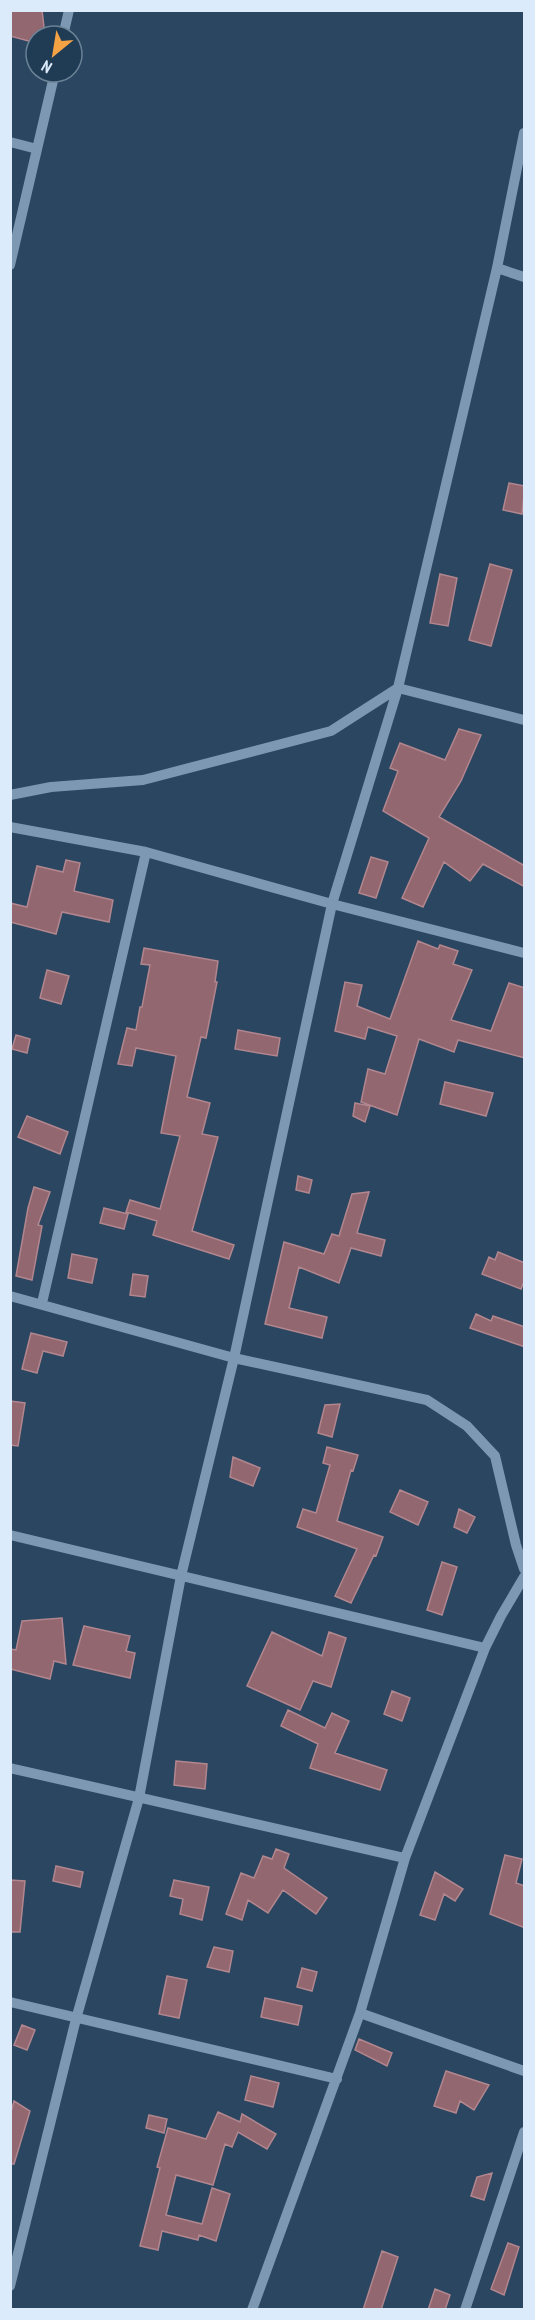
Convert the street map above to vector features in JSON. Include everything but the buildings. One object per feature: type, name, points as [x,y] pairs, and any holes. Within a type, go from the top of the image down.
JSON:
[{"type":"street","points":[[10,266],[52,84]]},
{"type":"street","points":[[10,2286],[76,2019],[140,1798],[181,1576],[234,1358],[332,904],[398,688],[497,268],[525,133]]},
{"type":"street","points":[[10,142],[37,149]]},
{"type":"street","points":[[497,268],[525,276]]},
{"type":"street","points":[[10,795],[51,787],[142,780],[331,731],[398,688],[525,720]]},
{"type":"street","points":[[10,827],[146,852],[332,904],[525,953]]},
{"type":"street","points":[[42,1303],[146,852]]},
{"type":"street","points":[[10,1296],[234,1358],[427,1400],[467,1426],[495,1456],[516,1545],[525,1569]]},
{"type":"street","points":[[10,1534],[485,1648]]},
{"type":"street","points":[[252,2310],[360,2013],[405,1858],[485,1648],[525,1577]]},
{"type":"street","points":[[10,1768],[405,1858]]},
{"type":"street","points":[[10,2002],[337,2079]]},
{"type":"street","points":[[360,2013],[525,2071]]},
{"type":"street","points":[[465,2310],[525,2132]]}]
